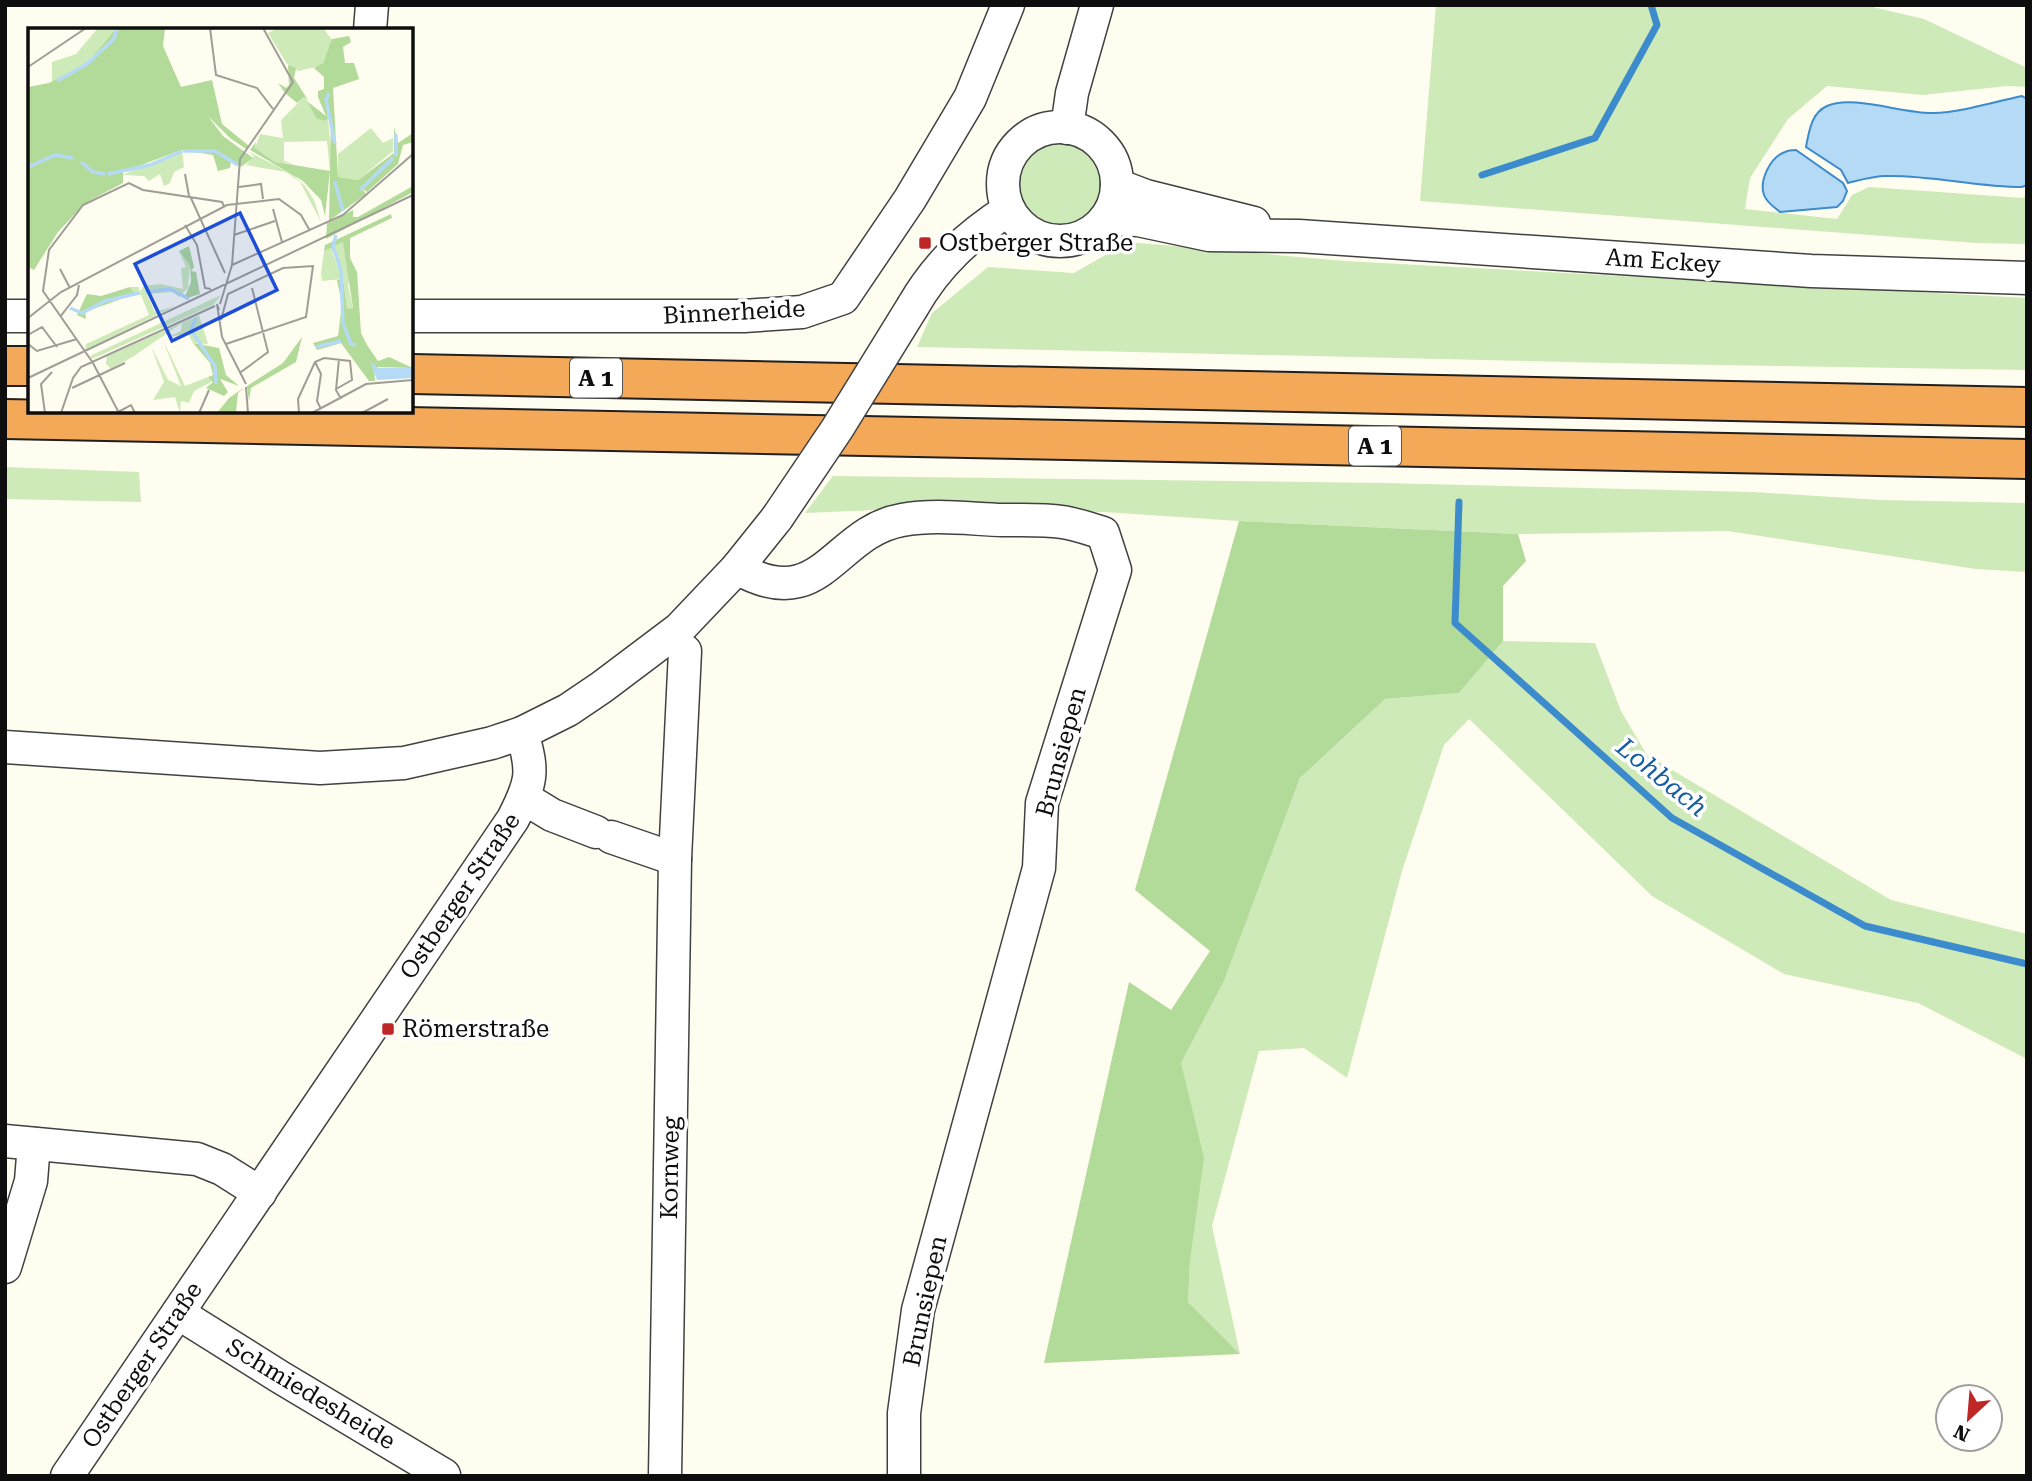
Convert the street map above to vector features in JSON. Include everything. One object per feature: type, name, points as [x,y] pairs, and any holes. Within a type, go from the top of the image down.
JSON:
[{"type":"highway","points":[[5,366],[28,366]]},
{"type":"highway","name":"A 1","points":[[413,374],[2027,407]]},
{"type":"highway","name":"A 1","points":[[5,419],[2027,459]]},
{"type":"street","points":[[370,28],[372,5]]},
{"type":"street","name":"Binnerheide","points":[[413,316],[744,316],[802,312],[844,298],[910,199],[970,99],[1008,5]]},
{"type":"street","points":[[1067,128],[1072,93],[1097,5]]},
{"type":"street","points":[[1067,128],[1083,132],[1097,141],[1108,153],[1115,169],[1117,186],[1114,203],[1105,219],[1091,232],[1073,240],[1054,241],[1036,236],[1020,225],[1008,210],[1003,190],[1004,170],[1013,151],[1028,137],[1046,129],[1067,128]]},
{"type":"street","name":"Am Eckey","points":[[1117,186],[1299,236]]},
{"type":"street","points":[[5,747],[320,768],[404,763],[492,743],[522,733],[568,710],[679,629],[737,568],[777,518],[837,429],[923,287],[946,259],[976,231],[1008,210]]},
{"type":"street","name":"Am Eckey","points":[[1105,219],[1138,220],[1209,235],[1299,236],[1811,271],[2027,278]]},
{"type":"street","points":[[5,316],[28,316]]},
{"type":"street","name":"Brunsiepen","points":[[737,568],[755,578],[779,583],[800,580],[815,576],[867,535],[883,526],[901,520],[932,517],[1062,522],[1103,533],[1115,570],[1042,803],[1039,868],[918,1310],[904,1413],[904,1476]]},
{"type":"street","name":"Kornweg","points":[[665,1476],[676,859],[685,651]]},
{"type":"street","name":"Ostberger Straße","points":[[67,1476],[506,830],[524,798],[530,778],[530,759],[522,733]]},
{"type":"street","points":[[524,798],[552,815],[676,859]]},
{"type":"street","points":[[5,1267],[31,1181],[19,1143],[197,1159],[222,1169],[260,1192]]},
{"type":"street","name":"Schmiedesheide","points":[[178,1313],[444,1475]]},
{"type":"green space","points":[[1436,5],[1864,5],[1924,19],[2027,68],[2027,87],[2007,86],[1923,95],[1827,86],[1788,119],[1750,178],[1745,209],[1837,219],[1852,195],[1869,187],[2023,198],[2027,195],[2027,244],[1976,243],[1420,201]]},
{"type":"green space","points":[[1062,139],[1079,143],[1094,152],[1103,167],[1107,184],[1103,201],[1094,216],[1079,225],[1062,229],[1045,225],[1030,216],[1021,201],[1017,184],[1021,167],[1030,152],[1045,143]]},
{"type":"green space","points":[[1128,242],[1345,261],[2027,298],[2027,370],[917,347],[932,313],[988,267],[1074,273]]},
{"type":"green space","points":[[5,467],[139,472],[141,502],[5,499]]},
{"type":"green space","points":[[833,476],[1385,483],[1753,492],[1880,500],[2027,503],[2027,572],[1976,569],[1727,531],[1518,534],[1104,512],[902,509],[805,513]]},
{"type":"green space","points":[[1239,521],[1518,534],[1526,561],[1503,586],[1503,641],[1459,693],[1385,699],[1300,778],[1224,981],[1181,1063],[1204,1158],[1190,1260],[1188,1302],[1240,1354],[1044,1363],[1129,982],[1171,1010],[1210,951],[1135,890]]},
{"type":"green space","points":[[1503,641],[1595,643],[1621,711],[1647,755],[1891,900],[2027,934],[2027,1059],[1918,1003],[1784,974],[1652,896],[1469,719],[1444,745],[1402,871],[1347,1078],[1304,1048],[1259,1051],[1212,1226],[1240,1354],[1188,1302],[1190,1260],[1181,1063],[1224,981],[1300,778],[1385,699],[1459,693]]},
{"type":"water","points":[[2022,96],[2027,99],[2027,185],[2022,187],[1903,176],[1876,177],[1848,183],[1841,170],[1806,147],[1817,113],[1838,103],[1864,103],[1933,113],[1967,109]]},
{"type":"water","points":[[1796,150],[1843,183],[1847,191],[1837,207],[1780,212],[1767,200],[1763,183],[1770,164],[1780,155]]},
{"type":"waterway","name":"Lohbach","points":[[1482,175],[1595,138],[1657,25],[1651,5]]},
{"type":"waterway","name":"Lohbach","points":[[1459,502],[1455,623],[1672,818],[1865,926],[2027,964]]},
{"type":"place","name":"Ostberger Straße","points":[[925,243]]},
{"type":"place","name":"Römerstraße","points":[[388,1029]]}]
